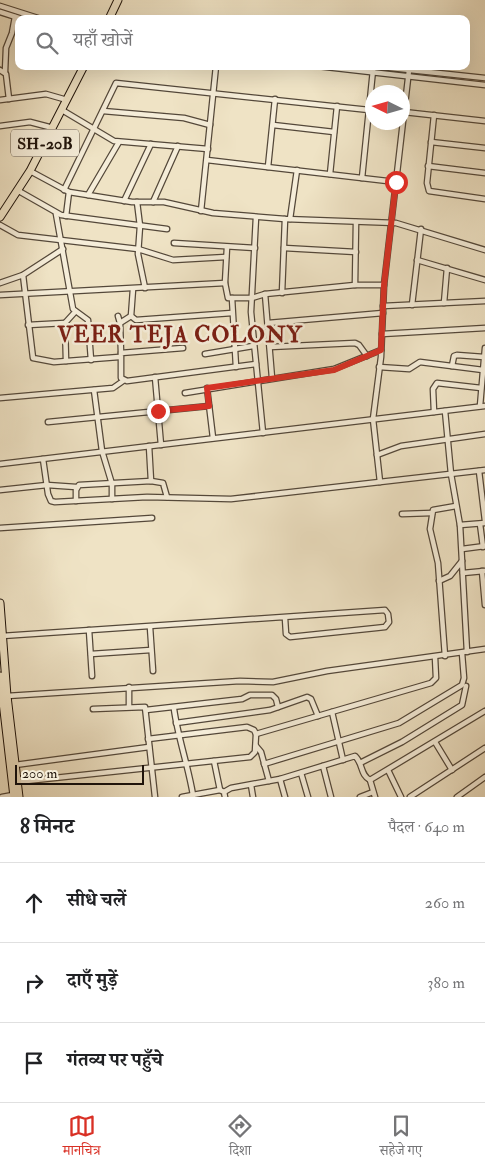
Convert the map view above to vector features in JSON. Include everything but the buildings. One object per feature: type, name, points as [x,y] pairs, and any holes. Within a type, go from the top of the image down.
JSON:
[{"type":"main road","points":[[111,15],[118,0]]},
{"type":"main road","name":"SH-20B","points":[[0,217],[30,171],[82,70]]},
{"type":"main road","points":[[0,604],[7,696],[17,782],[15,796]]},
{"type":"main road","points":[[0,676],[2,729],[15,796]]},
{"type":"street","points":[[0,6],[24,15]]},
{"type":"street","points":[[0,12],[15,17],[2,71],[9,98]]},
{"type":"street","points":[[202,211],[216,70]]},
{"type":"street","points":[[349,70],[485,85]]},
{"type":"street","points":[[407,85],[409,70],[485,78]]},
{"type":"street","points":[[372,85],[373,73]]},
{"type":"street","points":[[66,216],[67,191],[94,127],[116,83],[365,110]]},
{"type":"street","points":[[0,100],[46,94],[67,100]]},
{"type":"street","points":[[268,167],[275,99]]},
{"type":"street","points":[[330,174],[337,106]]},
{"type":"street","points":[[62,110],[94,127],[110,139],[119,142],[208,148]]},
{"type":"street","points":[[103,111],[184,118],[210,126]]},
{"type":"street","points":[[410,113],[485,121]]},
{"type":"street","points":[[434,115],[426,183],[429,191],[485,199]]},
{"type":"street","points":[[0,126],[30,122],[53,128]]},
{"type":"street","points":[[273,125],[334,132]]},
{"type":"street","points":[[362,178],[367,130]]},
{"type":"street","points":[[380,482],[373,418],[380,367],[384,285],[402,130]]},
{"type":"street","points":[[88,195],[119,142]]},
{"type":"street","points":[[431,142],[485,148]]},
{"type":"street","points":[[124,200],[151,144]]},
{"type":"street","points":[[153,202],[178,146]]},
{"type":"street","points":[[207,160],[396,182]]},
{"type":"street","points":[[428,166],[485,173]]},
{"type":"street","points":[[282,293],[284,248],[297,170]]},
{"type":"street","points":[[30,171],[67,191],[88,195],[137,202],[164,202],[202,211],[256,217],[392,223],[421,229],[485,250]]},
{"type":"street","points":[[17,190],[56,214],[167,230]]},
{"type":"street","points":[[137,202],[140,226],[138,249],[146,288]]},
{"type":"street","points":[[56,214],[75,312],[86,318],[89,323],[91,360]]},
{"type":"street","points":[[256,217],[252,298],[254,346],[263,433]]},
{"type":"street","points":[[355,285],[356,222]]},
{"type":"street","points":[[0,225],[18,235],[138,249],[173,260],[226,257]]},
{"type":"street","points":[[412,305],[421,229]]},
{"type":"street","points":[[174,243],[255,248]]},
{"type":"street","points":[[227,247],[226,296],[232,298],[252,298],[265,294],[355,285],[384,285]]},
{"type":"street","points":[[284,248],[356,252]]},
{"type":"street","points":[[0,284],[23,275],[63,249]]},
{"type":"street","points":[[417,260],[485,280]]},
{"type":"street","points":[[444,303],[447,268]]},
{"type":"street","points":[[23,275],[33,358],[50,362],[66,362],[184,348]]},
{"type":"street","points":[[0,295],[225,283]]},
{"type":"street","points":[[131,316],[132,289]]},
{"type":"street","points":[[265,294],[272,378]]},
{"type":"street","points":[[232,298],[236,367]]},
{"type":"street","points":[[383,306],[485,301]]},
{"type":"street","points":[[66,362],[65,323],[75,312]]},
{"type":"street","points":[[131,316],[140,321],[232,313]]},
{"type":"street","points":[[268,323],[382,314]]},
{"type":"street","points":[[118,316],[123,381]]},
{"type":"street","points":[[120,323],[131,316]]},
{"type":"street","points":[[28,325],[65,323]]},
{"type":"street","points":[[382,334],[485,328]]},
{"type":"street","points":[[270,347],[355,343],[359,345],[367,356]]},
{"type":"street","points":[[205,354],[254,346]]},
{"type":"street","points":[[0,464],[482,406],[485,348]]},
{"type":"street","points":[[185,392],[334,370],[381,350]]},
{"type":"street","points":[[452,366],[454,356],[457,355],[484,357]]},
{"type":"street","points":[[380,367],[409,369],[420,362],[483,370]]},
{"type":"street","points":[[0,398],[94,390],[116,387],[123,381],[256,364]]},
{"type":"street","points":[[155,377],[161,445]]},
{"type":"street","points":[[434,412],[433,388],[437,383],[482,388]]},
{"type":"street","points":[[207,388],[213,438]]},
{"type":"street","points":[[94,390],[102,451],[110,483],[112,484],[112,499]]},
{"type":"street","points":[[48,422],[209,406]]},
{"type":"street","points":[[264,764],[399,723],[459,688],[464,678],[465,653],[462,548],[451,474],[445,411]]},
{"type":"street","points":[[377,455],[401,446],[485,434]]},
{"type":"street","points":[[149,446],[151,481]]},
{"type":"street","points":[[43,459],[46,485],[51,501],[167,497],[231,498],[485,470]]},
{"type":"street","points":[[462,548],[484,546],[484,498],[479,471]]},
{"type":"street","points":[[0,490],[46,485],[76,487],[151,481],[163,483],[167,497]]},
{"type":"street","points":[[76,487],[76,501]]},
{"type":"street","points":[[445,656],[439,581],[430,529],[433,510],[456,506]]},
{"type":"street","points":[[402,514],[432,513]]},
{"type":"street","points":[[0,528],[152,518]]},
{"type":"street","points":[[460,525],[483,523]]},
{"type":"street","points":[[439,581],[450,576],[462,560]]},
{"type":"street","points":[[463,573],[484,571],[485,605]]},
{"type":"street","points":[[2,636],[385,610],[388,614],[389,622],[385,627],[290,638],[286,634],[285,618]]},
{"type":"street","points":[[150,627],[153,671]]},
{"type":"street","points":[[89,630],[92,676]]},
{"type":"street","points":[[7,696],[246,680],[273,682],[326,670],[445,656],[485,649]]},
{"type":"street","points":[[90,654],[151,650]]},
{"type":"street","points":[[256,734],[431,683],[436,678],[436,657]]},
{"type":"street","points":[[360,763],[402,742],[462,705],[466,686]]},
{"type":"street","points":[[129,687],[129,706]]},
{"type":"street","points":[[146,710],[174,709],[242,700],[250,695],[272,695],[276,699],[278,707]]},
{"type":"street","points":[[176,723],[278,707],[309,697],[318,716]]},
{"type":"street","points":[[93,709],[143,705],[146,710],[155,797]]},
{"type":"street","points":[[174,709],[177,735],[188,764],[196,795]]},
{"type":"street","points":[[370,780],[485,711]]},
{"type":"street","points":[[332,712],[343,760]]},
{"type":"street","points":[[17,782],[250,757],[255,752],[256,746],[256,734],[254,730],[247,727],[148,739]]},
{"type":"street","points":[[435,742],[452,770]]},
{"type":"street","points":[[256,746],[260,752],[269,781]]},
{"type":"street","points":[[15,765],[149,748]]},
{"type":"street","points":[[410,797],[485,748]]},
{"type":"street","points":[[182,797],[223,793],[231,788],[280,779],[355,756],[360,763],[364,775],[370,780],[374,794],[360,797]]},
{"type":"street","points":[[214,761],[223,793]]},
{"type":"street","points":[[323,766],[331,797]]},
{"type":"street","points":[[388,770],[401,797]]},
{"type":"street","points":[[301,773],[308,797]]},
{"type":"street","points":[[457,797],[485,777]]},
{"type":"street","points":[[280,779],[284,797]]},
{"type":"street","points":[[251,785],[253,797]]},
{"type":"street","points":[[2,797],[15,796]]},
{"type":"district","name":"VEER TEJA COLONY","points":[[180,334]]},
{"type":"route","points":[[158,411],[209,406],[207,388],[334,370],[343,368],[381,350],[384,285],[396,182]]}]
